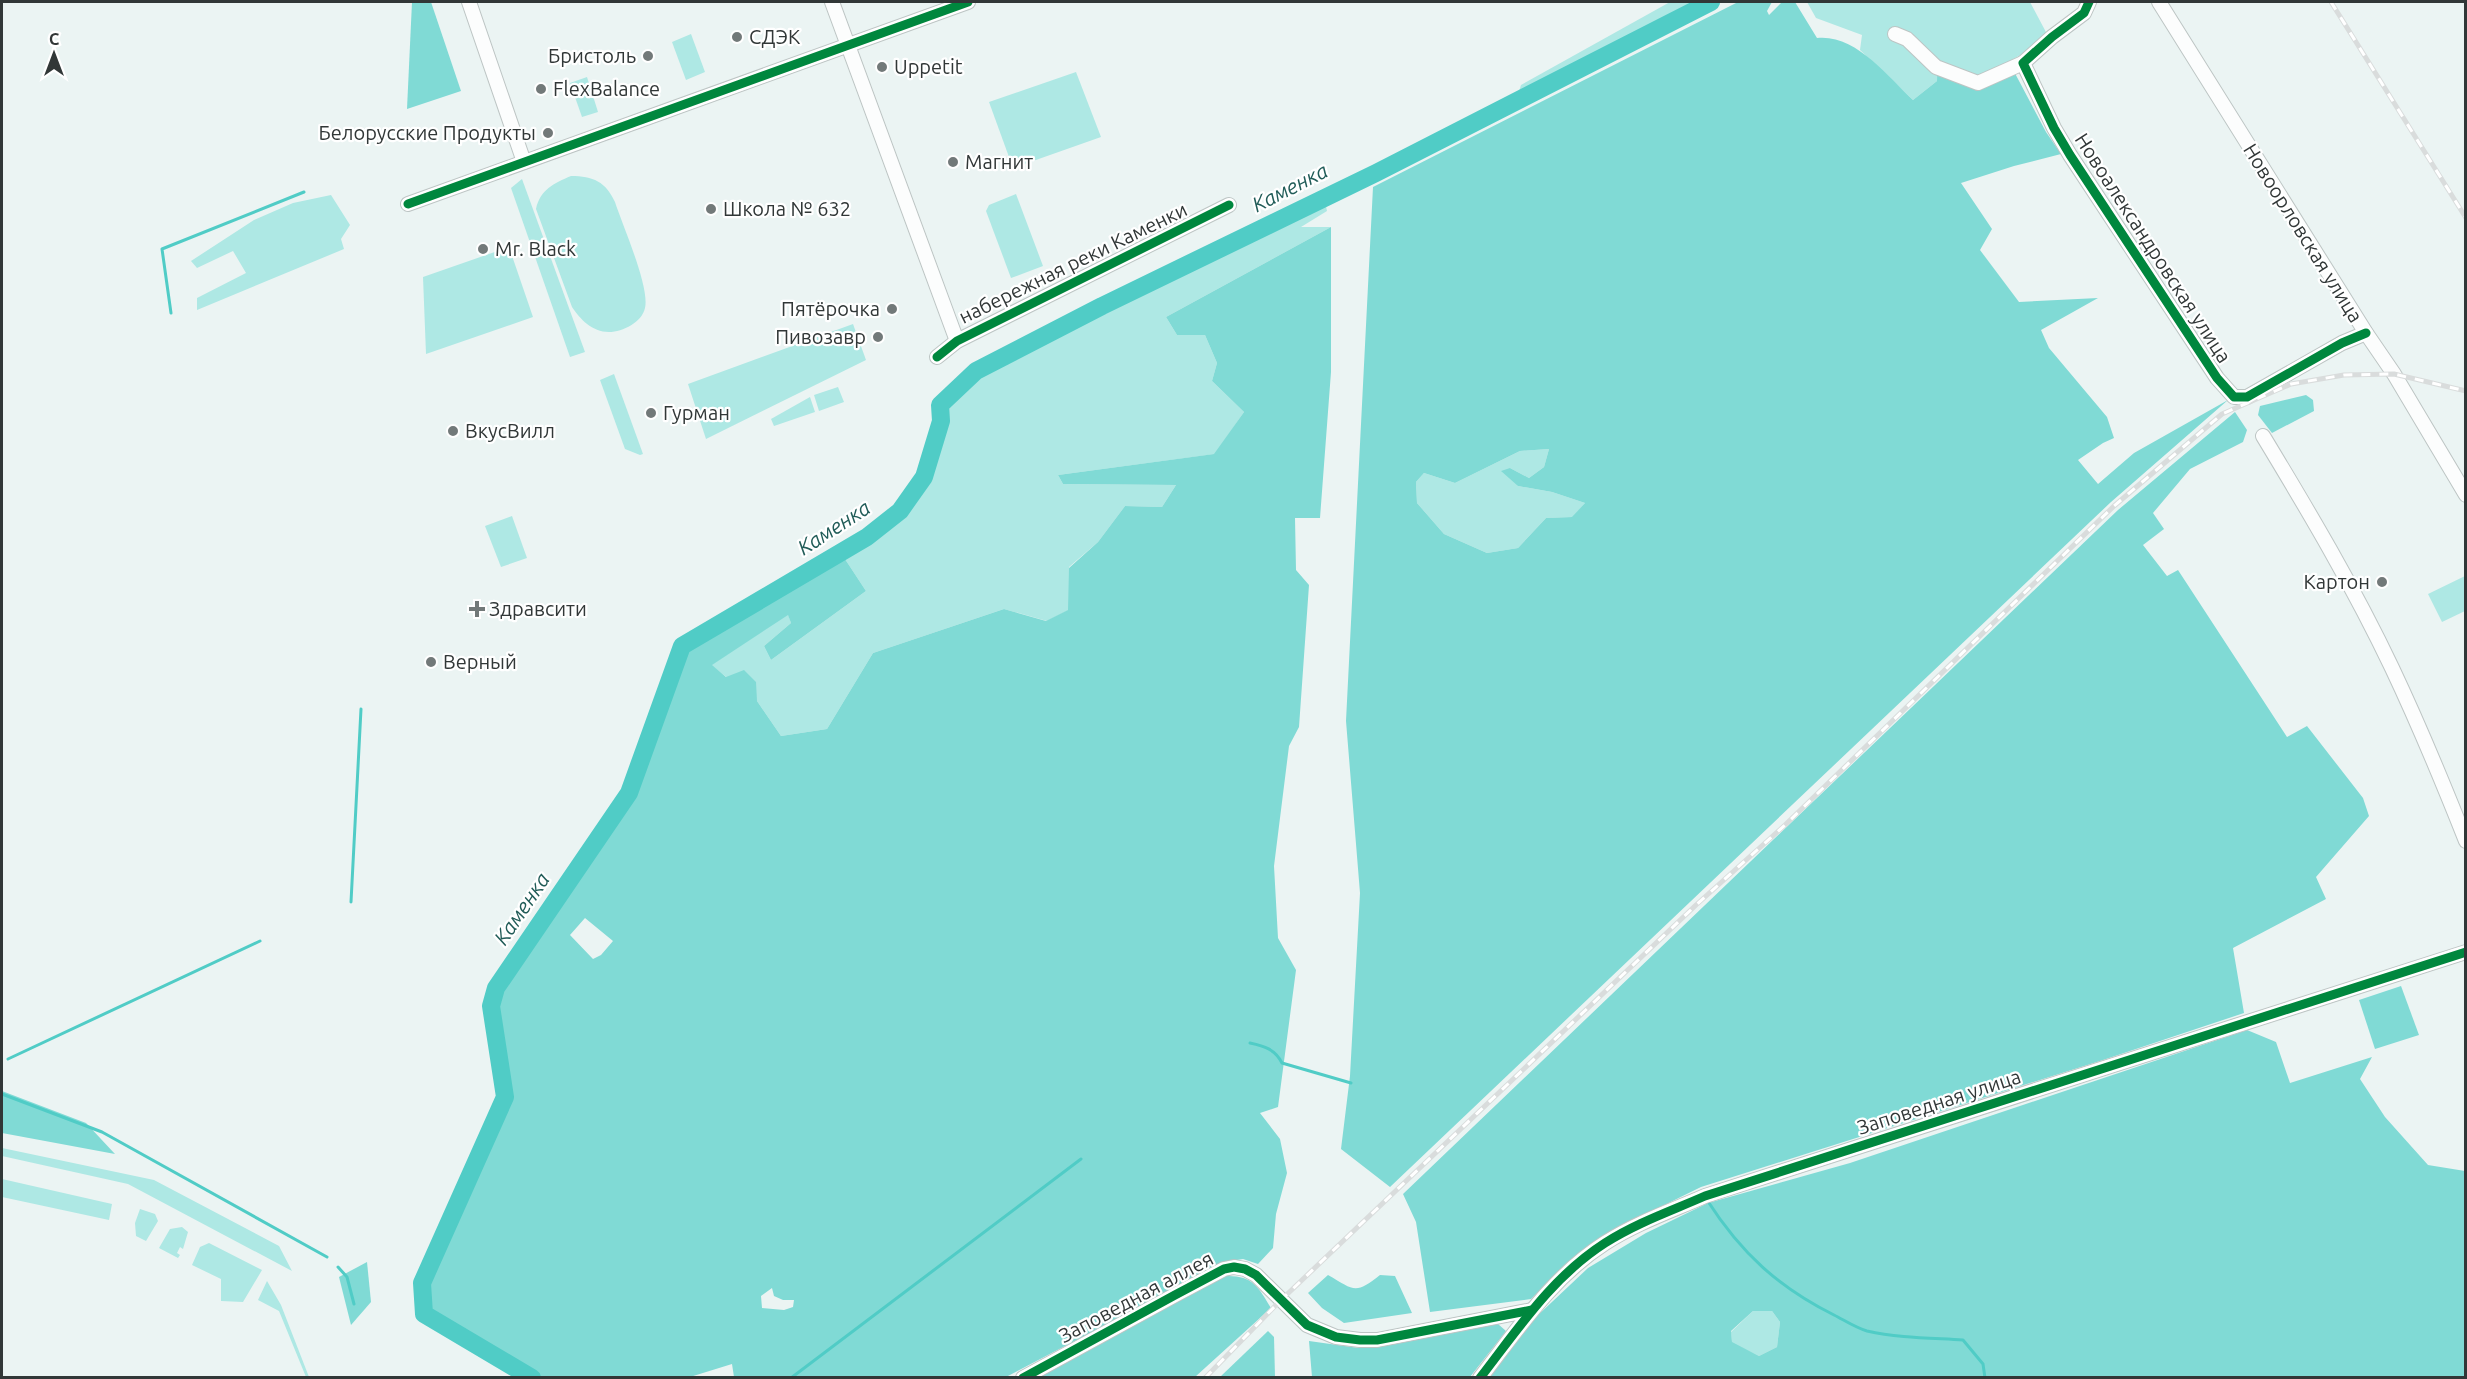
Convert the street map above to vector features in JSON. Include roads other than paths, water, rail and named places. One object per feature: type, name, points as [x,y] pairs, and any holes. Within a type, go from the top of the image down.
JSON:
[{"type":"street","points":[[469,2],[524,162]]},
{"type":"street","points":[[832,2],[957,341]]},
{"type":"street","points":[[408,204],[968,2]]},
{"type":"street","points":[[1895,34],[1907,39],[1936,67],[1978,83],[2023,63],[2084,13],[2089,2]]},
{"type":"street","name":"Новоорловская улица","points":[[2158,2],[2394,374],[2466,495]]},
{"type":"street","name":"Новоалександровская улица","points":[[2023,63],[2054,128],[2070,155],[2217,378],[2234,397],[2247,397],[2342,343],[2366,333]]},
{"type":"street","name":"набережная реки Каменки","points":[[937,357],[957,341],[1229,205]]},
{"type":"street","points":[[2263,436],[2317,527],[2392,667],[2434,759],[2466,841]]},
{"type":"street","name":"Заповедная улица","points":[[1480,1377],[1532,1310],[1572,1269],[1605,1243],[1636,1226],[1705,1196],[2466,952]]},
{"type":"street","name":"Заповедная аллея","points":[[1023,1377],[1174,1295],[1224,1269],[1234,1267],[1256,1275],[1307,1324],[1336,1337],[1377,1340],[1532,1310]]},
{"type":"waterway","name":"Каменка","points":[[532,1378],[424,1314],[422,1283],[505,1097],[491,1006],[496,988],[629,793],[682,646],[867,537],[900,511],[924,477],[941,421],[940,405],[976,371],[1102,306],[1376,173],[1711,2]]},
{"type":"waterway","points":[[171,313],[162,249],[304,192]]},
{"type":"waterway","points":[[351,902],[361,709]]},
{"type":"waterway","points":[[8,1059],[260,941]]},
{"type":"waterway","points":[[1250,1043],[1269,1049],[1282,1063],[1351,1083]]},
{"type":"waterway","points":[[2,1094],[102,1132],[327,1257]]},
{"type":"waterway","points":[[791,1378],[1081,1159]]},
{"type":"waterway","points":[[1707,1200],[1747,1252],[1795,1293],[1867,1331],[1963,1340],[1983,1364],[1985,1378]]},
{"type":"waterway","points":[[338,1267],[347,1277],[354,1304]]},
{"type":"railway","points":[[2331,2],[2466,218]]},
{"type":"railway","points":[[1205,1378],[1280,1301],[1696,905],[1785,825],[2114,506],[2222,414],[2291,384],[2344,375],[2394,374],[2466,391]]},
{"type":"place","name":"СДЭК","points":[[737,37]]},
{"type":"place","name":"Бристоль","points":[[648,56]]},
{"type":"place","name":"Uppetit","points":[[882,67]]},
{"type":"place","name":"FlexBalance","points":[[541,89]]},
{"type":"place","name":"Белорусские Продукты","points":[[548,133]]},
{"type":"place","name":"Магнит","points":[[953,162]]},
{"type":"place","name":"Школа № 632","points":[[711,209]]},
{"type":"place","name":"Mr. Black","points":[[483,249]]},
{"type":"place","name":"Пятёрочка","points":[[892,309]]},
{"type":"place","name":"Пивозавр","points":[[878,337]]},
{"type":"place","name":"Гурман","points":[[651,413]]},
{"type":"place","name":"ВкусВилл","points":[[453,431]]},
{"type":"place","name":"Картон","points":[[2382,582]]},
{"type":"place","name":"Здравсити","points":[[477,609]]},
{"type":"place","name":"Верный","points":[[431,662]]}]
